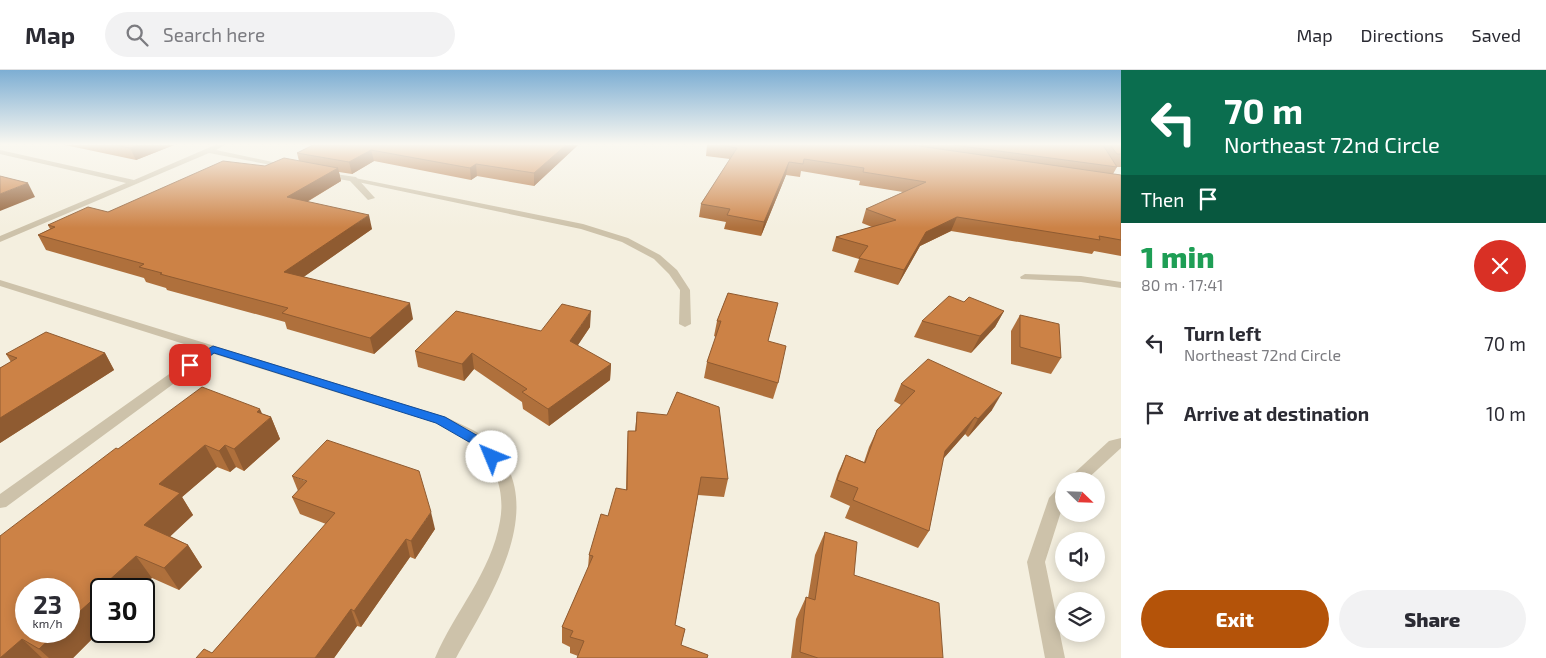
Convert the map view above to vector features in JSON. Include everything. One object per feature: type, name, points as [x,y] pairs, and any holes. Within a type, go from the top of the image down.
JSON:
[{"type":"street","points":[[91,172],[134,182]]},
{"type":"street","points":[[0,239],[157,172]]},
{"type":"street","points":[[317,172],[583,227],[625,240],[657,257],[673,272],[685,290],[685,324]]},
{"type":"street","points":[[354,180],[371,198]]},
{"type":"street","points":[[1025,277],[1081,279],[1121,285]]},
{"type":"street","points":[[0,283],[441,420],[481,443],[504,472],[511,509],[501,555],[445,658]]},
{"type":"street","points":[[0,502],[213,349]]},
{"type":"street","points":[[1085,472],[1114,445],[1121,443]]},
{"type":"street","points":[[1055,507],[1036,562],[1056,658]]},
{"type":"building","points":[[197,172],[330,172],[287,197],[369,215],[284,272],[410,303],[370,338],[282,313],[288,308],[160,274],[162,273],[139,267],[144,264],[38,235],[55,227],[48,225],[88,207],[108,212]]},
{"type":"building","points":[[721,172],[785,172],[764,222],[727,215],[730,209],[701,204]]},
{"type":"building","points":[[866,172],[1103,172],[1121,175],[1121,240],[1099,236],[1100,240],[957,217],[926,232],[904,270],[859,258],[868,246],[836,237],[896,220],[866,209],[926,182]]},
{"type":"building","points":[[0,176],[28,183],[0,194]]},
{"type":"building","points":[[728,293],[778,303],[768,341],[786,346],[778,383],[707,362],[721,321],[717,321]]},
{"type":"building","points":[[949,296],[964,302],[969,297],[1004,311],[980,336],[922,321]]},
{"type":"building","points":[[562,304],[591,311],[570,341],[611,364],[548,409],[522,392],[527,389],[472,353],[462,364],[415,351],[456,311],[541,331]]},
{"type":"building","points":[[1020,315],[1059,324],[1061,358],[1020,347]]},
{"type":"building","points":[[46,332],[105,353],[0,418],[0,368],[17,358],[6,354]]},
{"type":"building","points":[[928,359],[1002,393],[978,419],[975,417],[945,451],[929,531],[853,500],[858,488],[837,480],[846,455],[865,463],[877,430],[915,391],[901,384]]},
{"type":"building","points":[[202,387],[260,409],[257,412],[271,417],[234,449],[225,445],[219,451],[205,445],[159,484],[180,493],[144,525],[188,545],[164,568],[136,556],[112,578],[90,578],[90,602],[80,611],[80,578],[15,578],[15,643],[17,643],[0,658],[0,536],[116,448],[118,449]]},
{"type":"building","points":[[677,392],[719,407],[728,479],[701,477],[675,625],[685,629],[681,645],[708,655],[707,658],[577,658],[584,641],[570,637],[573,631],[562,627],[593,556],[589,555],[601,514],[608,516],[616,488],[627,490],[628,431],[636,431],[637,412],[667,415]]},
{"type":"building","points":[[327,440],[419,471],[431,512],[411,541],[406,539],[354,611],[351,609],[315,658],[196,658],[204,649],[212,653],[335,513],[292,497],[307,481],[292,476]]},
{"type":"building","points":[[825,532],[857,542],[854,575],[939,603],[943,658],[818,658],[800,652],[806,597],[815,600]]},
{"type":"building","points":[[29,643],[45,643],[39,649]]},
{"type":"route","points":[[190,365],[213,349],[441,420],[481,443],[492,457]]}]
